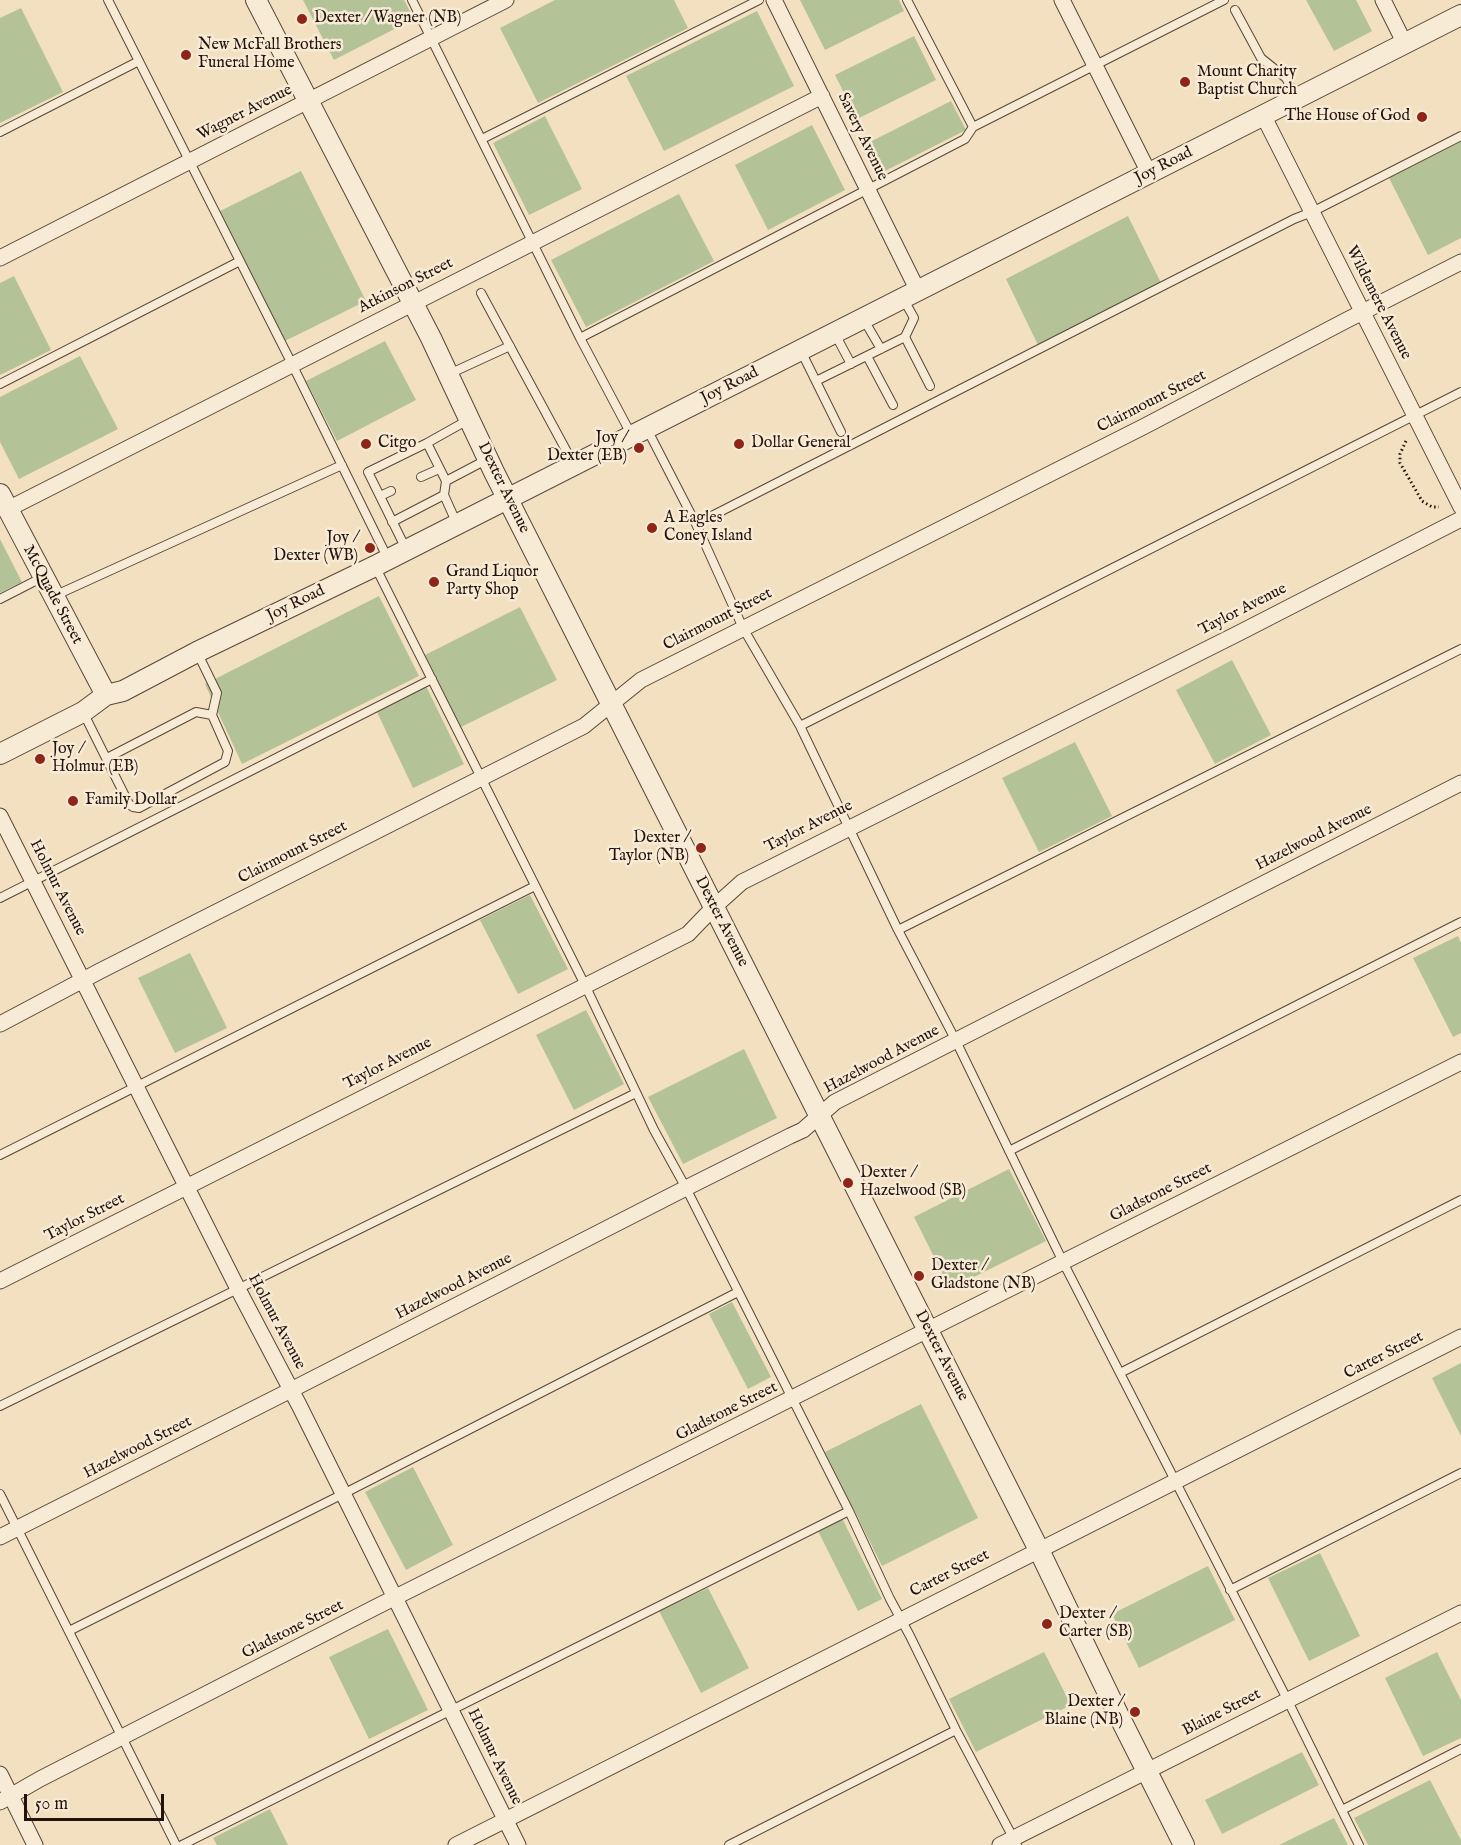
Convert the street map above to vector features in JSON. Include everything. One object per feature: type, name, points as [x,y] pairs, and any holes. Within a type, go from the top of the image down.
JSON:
[{"type":"street","name":"Dexter Avenue","points":[[256,0],[413,304],[507,499],[1039,1550],[1184,1845]]},
{"type":"street","name":"Wagner Avenue","points":[[0,258],[506,0]]},
{"type":"street","name":"Savery Avenue","points":[[774,0],[868,189],[910,295]]},
{"type":"street","points":[[1062,0],[1149,173]]},
{"type":"street","points":[[1383,0],[1405,44]]},
{"type":"street","name":"Joy Road","points":[[0,754],[83,712],[106,695],[123,691],[197,652],[406,550],[1461,15]]},
{"type":"street","name":"Atkinson Street","points":[[4,501],[292,364],[822,96]]},
{"type":"street","name":"Wildemere Avenue","points":[[1263,116],[1461,507]]},
{"type":"street","name":"Clairmount Street","points":[[0,1024],[584,726],[641,680],[1143,427],[1461,262]]},
{"type":"street","name":"McQuade Street","points":[[4,501],[106,695]]},
{"type":"street","name":"Taylor Avenue","points":[[187,1187],[688,934],[742,882],[1461,519]]},
{"type":"street","name":"Hazelwood Avenue","points":[[291,1390],[803,1130],[835,1102],[1461,783]]},
{"type":"street","name":"Holmur Avenue","points":[[0,816],[396,1598],[518,1845]]},
{"type":"street","name":"Gladstone Street","points":[[5,1799],[396,1598],[1461,1062]]},
{"type":"street","name":"Taylor Street","points":[[0,1281],[187,1187]]},
{"type":"street","name":"Carter Street","points":[[456,1845],[1461,1337]]},
{"type":"street","name":"Hazelwood Street","points":[[0,1538],[291,1390]]},
{"type":"street","name":"Blaine Street","points":[[1010,1843],[1461,1613]]},
{"type":"street","points":[[0,1774],[5,1799],[35,1845]]},
{"type":"lane","points":[[108,0],[342,465],[432,679],[585,985],[654,1130],[686,1188],[849,1510],[890,1599],[1010,1843]]},
{"type":"lane","points":[[412,0],[580,338],[696,525],[743,628],[800,726],[898,930],[956,1041],[1063,1262],[1288,1701],[1359,1845]]},
{"type":"lane","points":[[482,139],[759,0]]},
{"type":"lane","points":[[907,0],[973,127]]},
{"type":"lane","points":[[580,338],[965,139],[973,127],[1224,0]]},
{"type":"lane","points":[[1235,10],[1261,58],[1286,78],[1297,98]]},
{"type":"lane","points":[[0,132],[139,61]]},
{"type":"lane","points":[[696,525],[1461,136]]},
{"type":"lane","points":[[0,384],[240,261]]},
{"type":"lane","points":[[481,293],[574,465]]},
{"type":"lane","points":[[816,381],[905,337],[914,318],[910,295]]},
{"type":"lane","points":[[864,318],[880,349]]},
{"type":"lane","points":[[835,333],[851,364]]},
{"type":"lane","points":[[905,337],[930,387]]},
{"type":"lane","points":[[448,374],[510,346]]},
{"type":"lane","points":[[801,350],[841,432]]},
{"type":"lane","points":[[867,356],[893,405]]},
{"type":"lane","points":[[800,726],[1461,392]]},
{"type":"lane","points":[[406,550],[368,472],[469,419]]},
{"type":"lane","points":[[427,443],[446,481],[444,495],[457,524]]},
{"type":"lane","points":[[446,481],[488,459]]},
{"type":"lane","points":[[53,597],[342,465]]},
{"type":"lane","points":[[421,477],[439,469]]},
{"type":"lane","points":[[380,496],[391,491]]},
{"type":"lane","points":[[392,522],[444,495]]},
{"type":"lane","points":[[0,599],[43,578]]},
{"type":"lane","points":[[898,930],[1461,649]]},
{"type":"lane","points":[[83,712],[129,804],[139,808],[225,762],[228,751],[212,715],[217,693],[197,652]]},
{"type":"lane","points":[[0,898],[432,679]]},
{"type":"lane","points":[[107,758],[196,712],[212,715]]},
{"type":"lane","points":[[0,1155],[535,886]]},
{"type":"lane","points":[[1010,1151],[1461,922]]},
{"type":"lane","points":[[0,1406],[636,1093]]},
{"type":"lane","points":[[1120,1373],[1461,1200]]},
{"type":"lane","points":[[69,1631],[738,1292]]},
{"type":"lane","points":[[1230,1590],[1461,1473]]},
{"type":"lane","points":[[0,1494],[176,1845]]},
{"type":"lane","points":[[182,1845],[849,1510]]},
{"type":"lane","points":[[729,1845],[956,1730]]},
{"type":"lane","points":[[1342,1810],[1461,1749]]},
{"type":"path","points":[[1406,441],[1400,454],[1400,463],[1422,501],[1432,507],[1439,507]]},
{"type":"green space","points":[[303,0],[404,0],[414,19],[334,60]]},
{"type":"green space","points":[[555,0],[674,0],[688,28],[538,103],[500,28]]},
{"type":"green space","points":[[800,0],[899,0],[904,11],[825,50]]},
{"type":"green space","points":[[1306,0],[1356,0],[1372,31],[1334,51]]},
{"type":"green space","points":[[21,8],[63,92],[0,123],[0,18]]},
{"type":"green space","points":[[757,11],[794,86],[664,151],[626,76]]},
{"type":"green space","points":[[914,36],[936,80],[857,119],[835,75]]},
{"type":"green space","points":[[951,101],[966,130],[885,171],[870,142]]},
{"type":"green space","points":[[545,116],[582,189],[529,215],[493,143]]},
{"type":"green space","points":[[812,125],[845,190],[768,230],[735,165]]},
{"type":"green space","points":[[1461,141],[1461,238],[1428,255],[1389,178]]},
{"type":"green space","points":[[301,171],[366,301],[285,341],[220,211]]},
{"type":"green space","points":[[679,194],[714,261],[586,327],[551,260]]},
{"type":"green space","points":[[1128,216],[1161,283],[1038,345],[1006,279]]},
{"type":"green space","points":[[14,276],[51,350],[0,375],[0,283]]},
{"type":"green space","points":[[385,341],[416,400],[337,441],[306,381]]},
{"type":"green space","points":[[80,356],[118,429],[19,479],[0,442],[0,397]]},
{"type":"green space","points":[[0,539],[22,582],[0,593]]},
{"type":"green space","points":[[379,596],[419,676],[242,764],[205,684]]},
{"type":"green space","points":[[520,607],[557,680],[461,727],[425,655]]},
{"type":"green space","points":[[1232,660],[1271,735],[1215,764],[1176,690]]},
{"type":"green space","points":[[426,686],[464,764],[413,788],[376,710]]},
{"type":"green space","points":[[1075,742],[1112,816],[1039,852],[1002,778]]},
{"type":"green space","points":[[530,895],[568,969],[518,994],[480,920]]},
{"type":"green space","points":[[1458,936],[1461,943],[1461,1033],[1453,1037],[1413,958]]},
{"type":"green space","points":[[190,953],[227,1028],[175,1053],[138,978]]},
{"type":"green space","points":[[586,1010],[624,1084],[574,1110],[536,1035]]},
{"type":"green space","points":[[744,1049],[777,1118],[683,1164],[648,1097]]},
{"type":"green space","points":[[1009,1169],[1046,1241],[950,1289],[914,1217]]},
{"type":"green space","points":[[732,1302],[771,1377],[748,1389],[709,1314]]},
{"type":"green space","points":[[1461,1363],[1461,1436],[1432,1378]]},
{"type":"green space","points":[[921,1404],[978,1518],[882,1566],[825,1452]]},
{"type":"green space","points":[[413,1467],[453,1545],[406,1570],[365,1492]]},
{"type":"green space","points":[[842,1518],[882,1599],[858,1611],[818,1531]]},
{"type":"green space","points":[[1320,1553],[1360,1636],[1309,1661],[1268,1578]]},
{"type":"green space","points":[[1208,1566],[1235,1620],[1139,1668],[1112,1614]]},
{"type":"green space","points":[[708,1588],[749,1668],[701,1693],[659,1611]]},
{"type":"green space","points":[[388,1629],[428,1710],[369,1739],[329,1657]]},
{"type":"green space","points":[[1044,1652],[1071,1705],[976,1752],[949,1699]]},
{"type":"green space","points":[[1437,1652],[1461,1700],[1461,1738],[1423,1756],[1385,1678]]},
{"type":"green space","points":[[1302,1752],[1319,1785],[1222,1834],[1205,1800]]},
{"type":"green space","points":[[1430,1780],[1461,1840],[1461,1845],[1368,1845],[1354,1818]]},
{"type":"green space","points":[[270,1809],[288,1845],[217,1845],[213,1838]]},
{"type":"green space","points":[[1334,1818],[1348,1845],[1279,1845]]},
{"type":"place","name":"Dexter / Wagner (NB)","points":[[302,19]]},
{"type":"place","name":"New McFall Brothers Funeral Home","points":[[186,55]]},
{"type":"place","name":"Mount Charity Baptist Church","points":[[1185,82]]},
{"type":"place","name":"The House of God","points":[[1422,117]]},
{"type":"place","name":"Citgo","points":[[366,444]]},
{"type":"place","name":"Dollar General","points":[[739,444]]},
{"type":"place","name":"Joy / Dexter (EB)","points":[[639,448]]},
{"type":"place","name":"A Eagles Coney Island","points":[[652,528]]},
{"type":"place","name":"Joy / Dexter (WB)","points":[[370,548]]},
{"type":"place","name":"Grand Liquor Party Shop","points":[[434,582]]},
{"type":"place","name":"Joy / Holmur (EB)","points":[[40,759]]},
{"type":"place","name":"Family Dollar","points":[[73,801]]},
{"type":"place","name":"Dexter / Taylor (NB)","points":[[701,848]]},
{"type":"place","name":"Dexter / Hazelwood (SB)","points":[[848,1183]]},
{"type":"place","name":"Dexter / Gladstone (NB)","points":[[919,1276]]},
{"type":"place","name":"Dexter / Carter (SB)","points":[[1047,1624]]},
{"type":"place","name":"Dexter / Blaine (NB)","points":[[1135,1712]]}]
